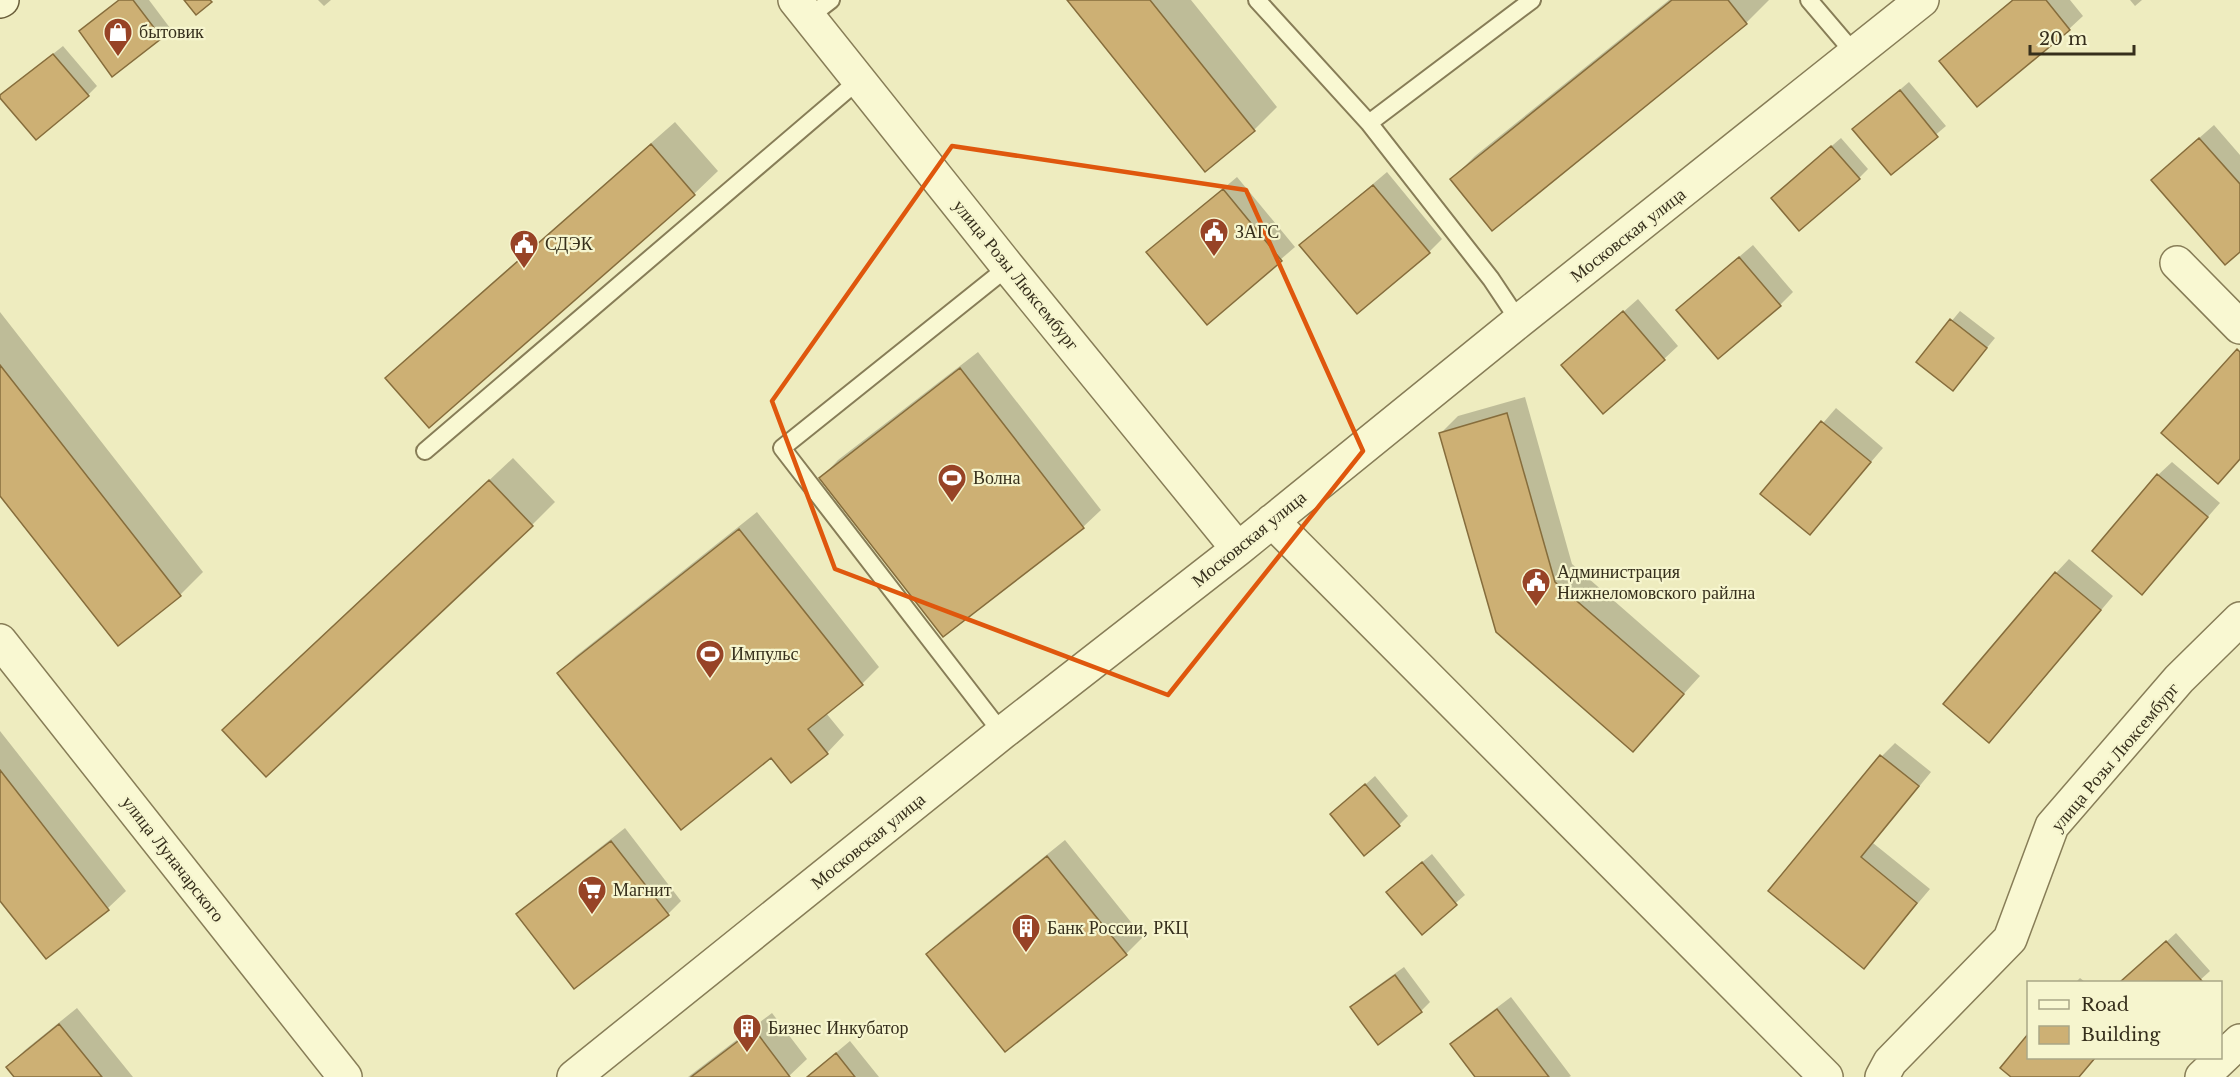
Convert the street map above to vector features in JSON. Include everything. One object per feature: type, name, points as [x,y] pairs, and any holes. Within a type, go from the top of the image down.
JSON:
[{"type":"street","name":"Московская улица","points":[[574,1077],[1002,733],[1238,549],[1519,321],[1922,0]]},
{"type":"street","name":"улица Розы Люксембург","points":[[812,6],[860,79],[1008,267],[1238,549]]},
{"type":"street","points":[[2177,263],[2240,327]]},
{"type":"street","points":[[1272,521],[1826,1077]]},
{"type":"street","name":"улица Розы Люксембург","points":[[1882,1077],[1890,1062],[2010,939],[2052,826],[2179,680],[2240,619]]},
{"type":"street","name":"улица Луначарского","points":[[0,641],[345,1077]]},
{"type":"street","points":[[2222,1058],[2240,1041]]},
{"type":"street","points":[[2202,1077],[2221,1059]]},
{"type":"lane","points":[[1257,0],[1369,123],[1491,279],[1519,321]]},
{"type":"lane","points":[[1369,123],[1533,0]]},
{"type":"lane","points":[[1809,0],[1856,54]]},
{"type":"lane","points":[[425,451],[860,79]]},
{"type":"lane","points":[[1002,733],[782,448],[1008,267]]},
{"type":"highlighted area","points":[[952,146],[1246,190],[1363,451],[1168,695],[835,569],[772,401]]},
{"type":"building","name":"бытовик","points":[[119,0],[133,0],[162,38],[112,77],[79,31]]},
{"type":"building","points":[[184,0],[210,0],[212,2],[196,15]]},
{"type":"building","points":[[1067,0],[1150,0],[1255,131],[1205,172]]},
{"type":"building","points":[[1672,0],[1728,0],[1747,24],[1492,231],[1450,179]]},
{"type":"building","points":[[2013,0],[2046,0],[2070,30],[1977,107],[1939,61]]},
{"type":"building","points":[[53,54],[89,96],[36,140],[0,98],[0,95]]},
{"type":"building","points":[[1900,90],[1938,137],[1891,175],[1852,129]]},
{"type":"building","points":[[2199,138],[2240,184],[2240,252],[2225,265],[2151,180]]},
{"type":"building","points":[[651,144],[695,195],[429,428],[385,378]]},
{"type":"building","points":[[1831,146],[1860,179],[1799,231],[1771,198]]},
{"type":"building","points":[[1373,185],[1430,253],[1357,314],[1299,245]]},
{"type":"building","name":"ЗАГС","points":[[1223,189],[1282,261],[1207,325],[1146,252]]},
{"type":"building","points":[[1739,257],[1781,306],[1718,359],[1676,310]]},
{"type":"building","points":[[1623,311],[1665,360],[1603,414],[1561,365]]},
{"type":"building","points":[[1950,319],[1987,348],[1953,391],[1916,362]]},
{"type":"building","points":[[2237,349],[2240,352],[2240,459],[2218,484],[2161,433]]},
{"type":"building","points":[[0,365],[181,596],[118,646],[0,496]]},
{"type":"building","name":"Волна","points":[[960,368],[1084,528],[943,637],[819,478]]},
{"type":"building","name":"Администрация Нижнеломовского райлна","points":[[1507,413],[1555,582],[1684,694],[1633,752],[1496,632],[1439,433]]},
{"type":"building","points":[[1821,421],[1871,462],[1810,535],[1760,494]]},
{"type":"building","points":[[2157,474],[2208,517],[2142,595],[2092,551]]},
{"type":"building","points":[[489,480],[533,526],[266,777],[222,730]]},
{"type":"building","name":"Импульс","points":[[739,529],[863,685],[808,729],[828,754],[791,783],[771,758],[681,830],[557,673]]},
{"type":"building","points":[[2055,572],[2101,610],[1989,743],[1943,704]]},
{"type":"building","points":[[1880,755],[1919,786],[1861,857],[1917,903],[1864,969],[1768,891]]},
{"type":"building","points":[[0,770],[109,910],[46,959],[0,901]]},
{"type":"building","points":[[1365,784],[1400,826],[1364,856],[1330,814]]},
{"type":"building","name":"Магнит","points":[[611,841],[669,915],[574,989],[516,914]]},
{"type":"building","name":"Банк России, РКЦ","points":[[1047,856],[1127,955],[1005,1052],[926,954]]},
{"type":"building","points":[[1422,862],[1457,905],[1422,935],[1386,892]]},
{"type":"building","points":[[2166,941],[2202,981],[2121,981]]},
{"type":"building","points":[[1395,975],[1422,1012],[1378,1045],[1350,1007]]},
{"type":"building","points":[[1497,1009],[1549,1077],[1475,1077],[1450,1044]]},
{"type":"building","points":[[59,1024],[102,1077],[14,1077],[6,1067]]},
{"type":"building","name":"Бизнес Инкубатор","points":[[754,1029],[790,1077],[691,1077]]},
{"type":"building","points":[[2027,1035],[2027,1059],[2094,1059],[2079,1077],[2011,1077],[2000,1068]]},
{"type":"building","points":[[836,1053],[855,1077],[807,1077]]},
{"type":"place","name":"бытовик","points":[[118,58]]},
{"type":"place","name":"ЗАГС","points":[[1214,258]]},
{"type":"place","name":"СДЭК","points":[[524,270]]},
{"type":"place","name":"Волна","points":[[952,504]]},
{"type":"place","name":"Администрация Нижнеломовского райлна","points":[[1536,608]]},
{"type":"place","name":"Импульс","points":[[710,680]]},
{"type":"place","name":"Магнит","points":[[592,916]]},
{"type":"place","name":"Банк России, РКЦ","points":[[1026,954]]},
{"type":"place","name":"Бизнес Инкубатор","points":[[747,1054]]}]
